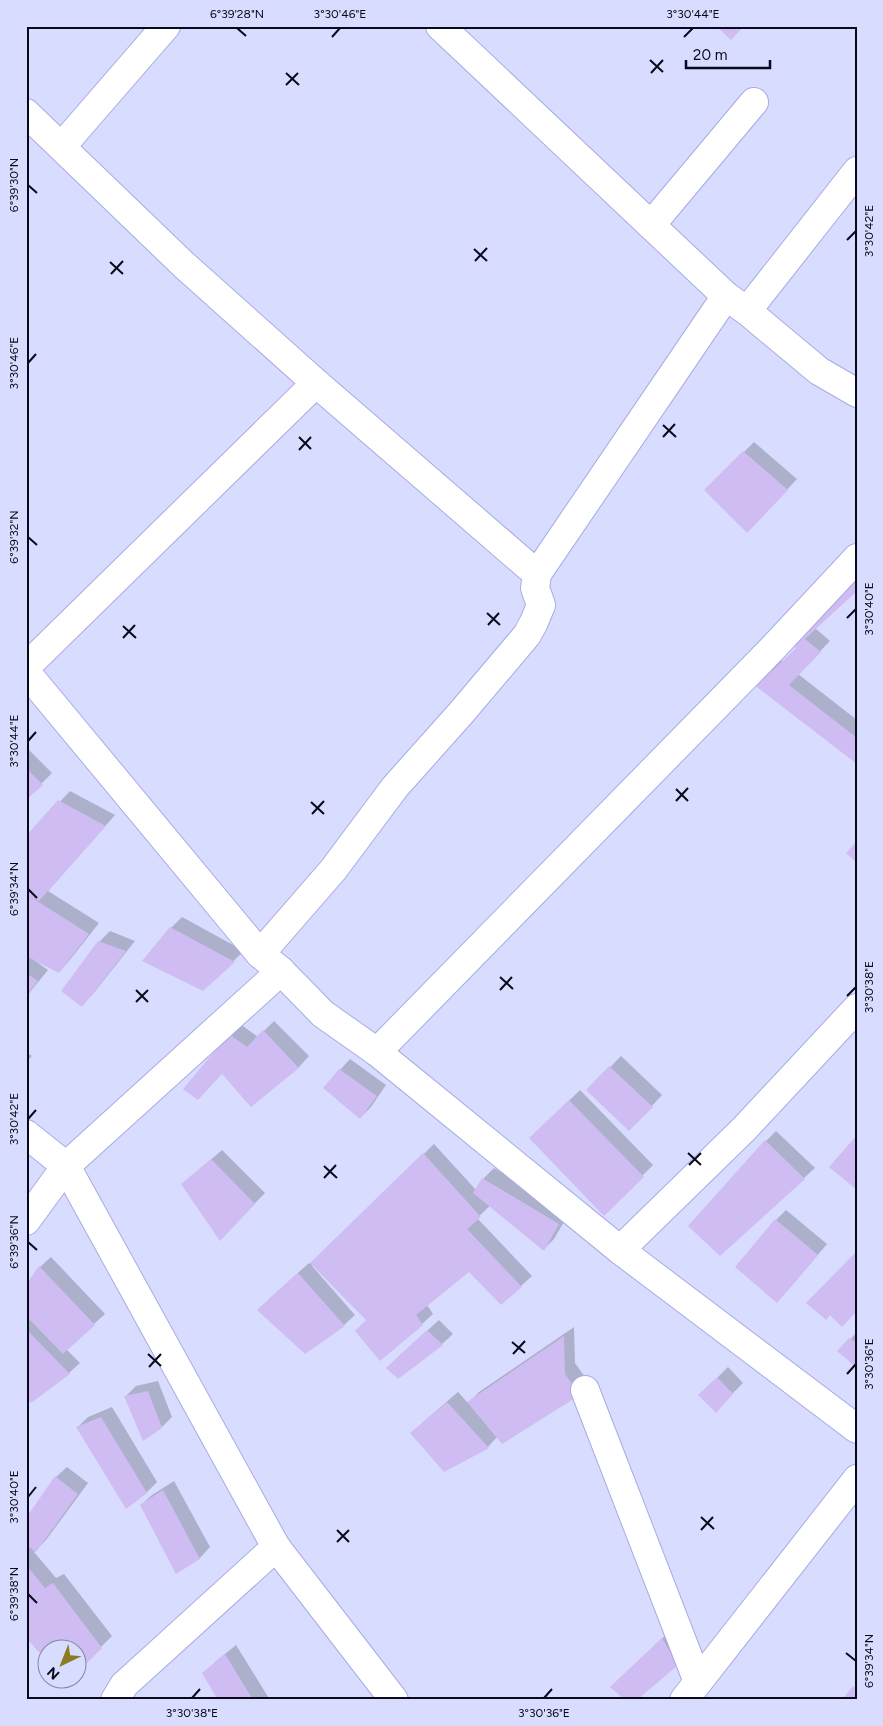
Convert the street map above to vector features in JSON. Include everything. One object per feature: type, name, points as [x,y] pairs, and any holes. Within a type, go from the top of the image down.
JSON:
[{"type":"street","points":[[62,146],[166,26]]},
{"type":"street","points":[[440,26],[737,304],[819,372],[857,393]]},
{"type":"street","points":[[651,225],[754,102]]},
{"type":"street","points":[[26,113],[184,265],[316,383],[537,574]]},
{"type":"street","points":[[260,954],[332,870],[395,787],[461,713],[526,635],[541,605],[535,588],[537,574],[737,304],[857,171]]},
{"type":"street","points":[[26,666],[316,383]]},
{"type":"street","points":[[377,1052],[766,656],[857,558]]},
{"type":"street","points":[[26,672],[260,954],[281,971],[324,1014],[377,1052],[620,1250],[857,1429]]},
{"type":"street","points":[[26,1221],[66,1166],[281,971]]},
{"type":"street","points":[[620,1250],[744,1129],[857,1008]]},
{"type":"street","points":[[26,1134],[66,1166],[276,1547],[394,1700]]},
{"type":"street","points":[[585,1390],[691,1691]]},
{"type":"street","points":[[691,1691],[857,1480]]},
{"type":"street","points":[[115,1700],[124,1685],[276,1547]]},
{"type":"building","points":[[716,26],[744,26],[731,40]]},
{"type":"building","points":[[743,451],[788,490],[747,533],[704,490]]},
{"type":"building","points":[[857,565],[857,591],[805,639],[821,652],[789,685],[857,738],[857,764],[749,681],[765,665],[772,671],[796,648],[785,638]]},
{"type":"building","points":[[26,768],[43,785],[26,800]]},
{"type":"building","points":[[58,800],[106,826],[39,901],[26,894],[26,836]]},
{"type":"building","points":[[857,841],[857,863],[846,853]]},
{"type":"building","points":[[26,894],[89,934],[59,973],[26,956]]},
{"type":"building","points":[[170,927],[235,962],[203,991],[142,961]]},
{"type":"building","points":[[98,941],[126,951],[82,1007],[61,991]]},
{"type":"building","points":[[26,973],[38,981],[26,996]]},
{"type":"building","points":[[263,1030],[299,1068],[251,1107],[222,1074],[198,1100],[183,1089],[229,1034],[247,1047]]},
{"type":"building","points":[[609,1066],[653,1107],[629,1131],[586,1090]]},
{"type":"building","points":[[339,1069],[377,1096],[360,1119],[323,1088]]},
{"type":"building","points":[[569,1100],[644,1177],[604,1216],[529,1138]]},
{"type":"building","points":[[857,1135],[857,1190],[829,1167]]},
{"type":"building","points":[[765,1140],[805,1179],[720,1256],[688,1226]]},
{"type":"building","points":[[423,1153],[481,1217],[467,1229],[522,1287],[501,1305],[469,1272],[416,1315],[423,1325],[380,1361],[355,1331],[366,1320],[310,1263]]},
{"type":"building","points":[[211,1159],[255,1204],[220,1241],[181,1184]]},
{"type":"building","points":[[482,1178],[559,1224],[544,1251],[473,1193]]},
{"type":"building","points":[[775,1219],[818,1255],[777,1303],[735,1267]]},
{"type":"building","points":[[857,1251],[857,1311],[842,1327],[830,1315],[826,1320],[806,1303]]},
{"type":"building","points":[[39,1266],[95,1325],[63,1354],[26,1316],[26,1285]]},
{"type":"building","points":[[298,1273],[345,1326],[305,1354],[257,1310]]},
{"type":"building","points":[[26,1329],[70,1374],[31,1403],[26,1399]]},
{"type":"building","points":[[427,1330],[443,1345],[398,1379],[386,1368]]},
{"type":"building","points":[[564,1336],[565,1374],[580,1395],[502,1444],[467,1402]]},
{"type":"building","points":[[849,1338],[857,1343],[857,1368],[837,1351]]},
{"type":"building","points":[[717,1377],[733,1394],[716,1413],[698,1395]]},
{"type":"building","points":[[148,1391],[162,1428],[143,1441],[124,1396]]},
{"type":"building","points":[[447,1402],[489,1448],[444,1472],[410,1433]]},
{"type":"building","points":[[101,1417],[147,1493],[126,1509],[76,1427]]},
{"type":"building","points":[[55,1476],[78,1494],[36,1552],[26,1545],[26,1518]]},
{"type":"building","points":[[163,1490],[200,1559],[176,1574],[140,1505]]},
{"type":"building","points":[[26,1565],[45,1588],[53,1583],[102,1648],[88,1662],[88,1638],[38,1638],[38,1651],[26,1638]]},
{"type":"building","points":[[662,1638],[678,1665],[637,1700],[625,1700],[610,1687]]},
{"type":"building","points":[[225,1654],[253,1700],[218,1700],[202,1673]]},
{"type":"building","points":[[853,1686],[857,1689],[857,1700],[842,1700]]}]
